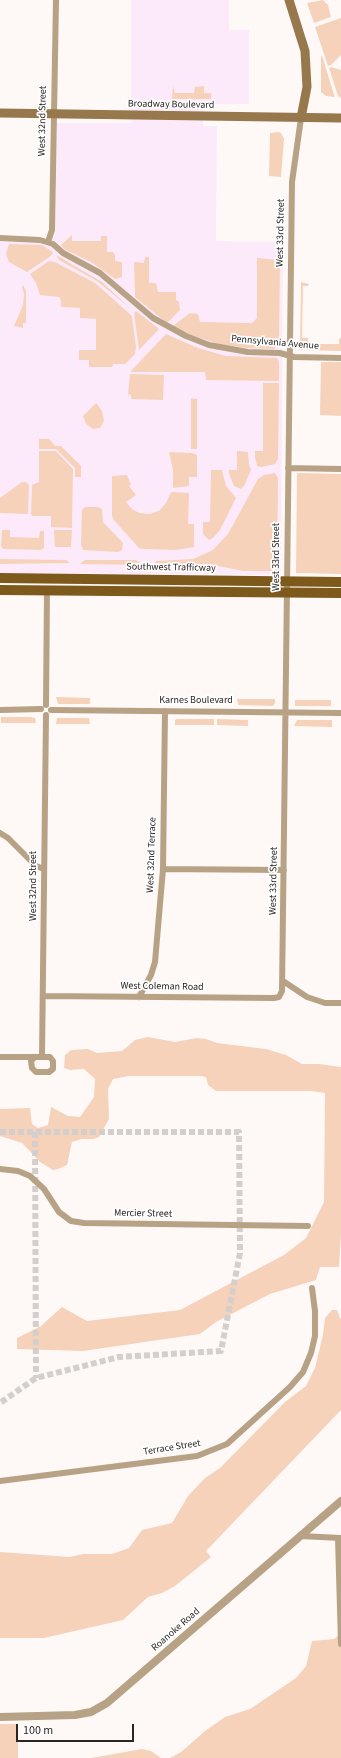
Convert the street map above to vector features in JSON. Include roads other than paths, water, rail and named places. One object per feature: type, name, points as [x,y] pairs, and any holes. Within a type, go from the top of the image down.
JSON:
[{"type":"main road","points":[[289,0],[305,51],[307,87],[301,118]]},
{"type":"main road","name":"Broadway Boulevard","points":[[0,113],[341,118]]},
{"type":"main road","name":"Southwest Trafficway","points":[[0,578],[341,582]]},
{"type":"main road","points":[[0,590],[341,593]]},
{"type":"street","name":"West 32nd Street","points":[[48,242],[52,230],[56,0]]},
{"type":"street","name":"West 33rd Street","points":[[279,997],[282,990],[283,981],[292,179],[301,118]]},
{"type":"street","points":[[0,238],[18,238],[48,242]]},
{"type":"street","name":"Pennsylvania Avenue","points":[[48,242],[53,244],[63,253],[100,273],[153,318],[186,336],[209,345],[230,350],[280,353],[289,356],[341,358]]},
{"type":"street","points":[[288,468],[341,469]]},
{"type":"street","points":[[0,710],[44,707],[49,706],[51,710],[50,713],[46,715],[43,714],[44,707],[47,590]]},
{"type":"street","name":"Karnes Boulevard","points":[[51,710],[341,713]]},
{"type":"street","name":"West 32nd Terrace","points":[[139,997],[151,975],[155,962],[164,869],[165,711]]},
{"type":"street","name":"West 32nd Street","points":[[42,1057],[44,996],[46,715]]},
{"type":"street","points":[[0,834],[8,838],[36,866],[44,869]]},
{"type":"street","points":[[164,869],[284,870]]},
{"type":"street","points":[[283,981],[307,997],[325,1003],[341,1003]]},
{"type":"street","name":"West Coleman Road","points":[[44,996],[279,997]]},
{"type":"street","points":[[0,1057],[35,1057],[42,1057],[50,1057],[53,1061],[53,1069],[49,1072],[36,1072],[32,1068],[31,1061],[35,1057]]},
{"type":"street","name":"Mercier Street","points":[[0,1169],[18,1171],[30,1176],[44,1189],[59,1212],[71,1221],[86,1223],[308,1226]]},
{"type":"street","name":"Terrace Street","points":[[0,1481],[197,1456],[213,1451],[227,1444],[290,1387],[303,1372],[311,1353],[315,1336],[315,1311],[312,1288]]},
{"type":"street","name":"Roanoke Road","points":[[0,1717],[75,1715],[91,1712],[107,1703],[341,1501]]},
{"type":"street","points":[[300,1536],[340,1538],[341,1644]]},
{"type":"tunnel","points":[[0,1132],[239,1132],[240,1253],[221,1351],[119,1357],[36,1378],[0,1403]]},
{"type":"tunnel","points":[[35,1132],[36,1378]]}]
